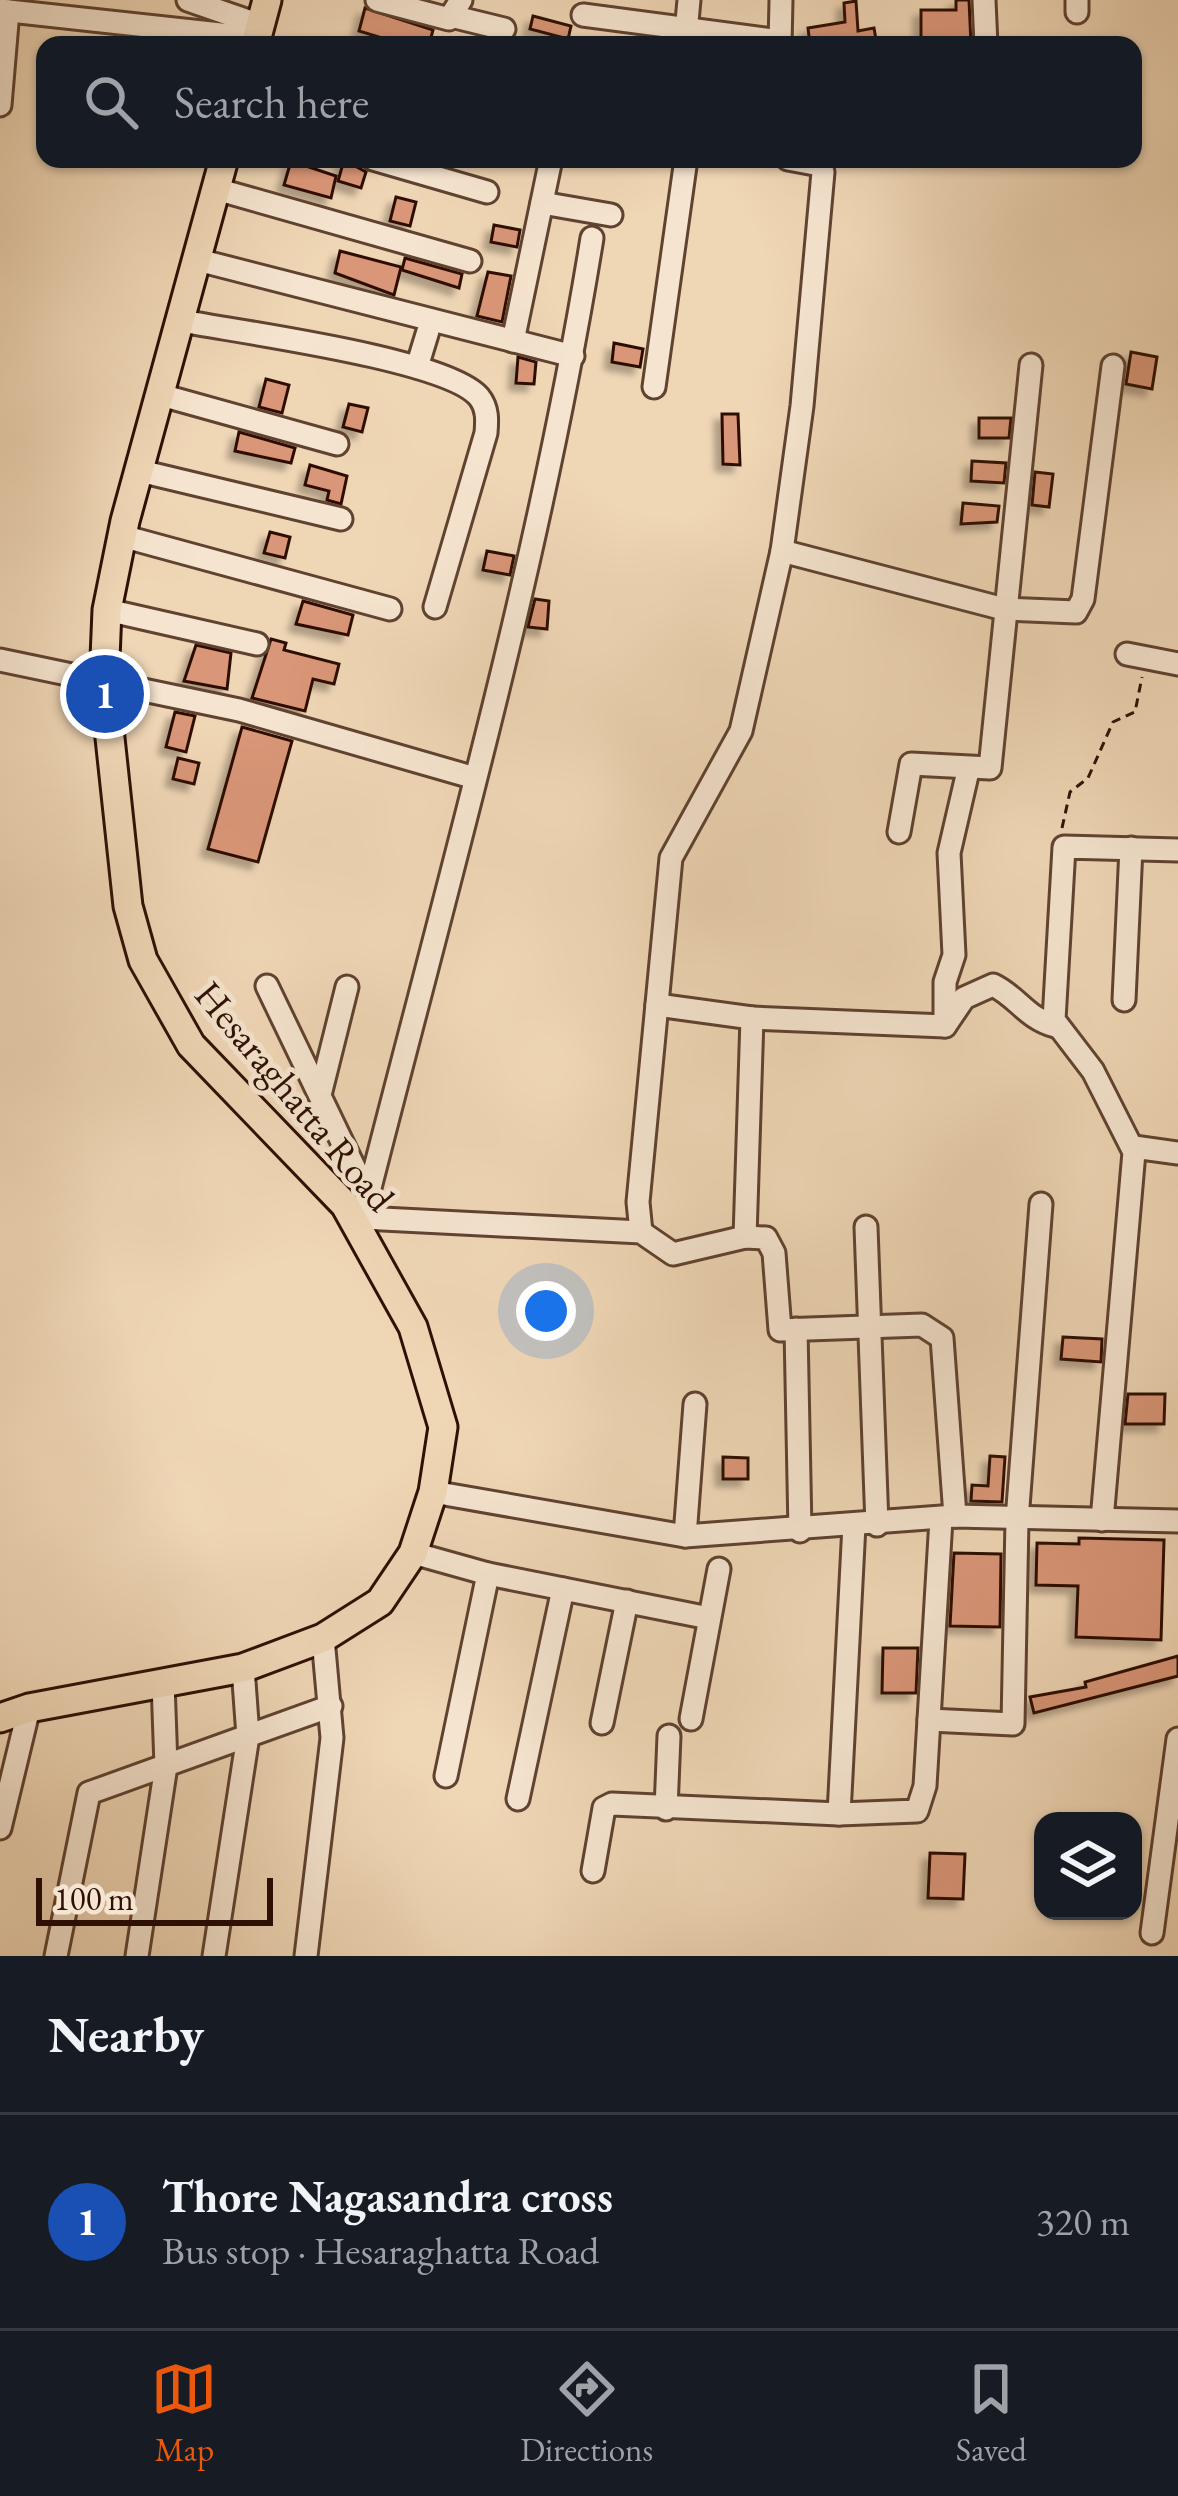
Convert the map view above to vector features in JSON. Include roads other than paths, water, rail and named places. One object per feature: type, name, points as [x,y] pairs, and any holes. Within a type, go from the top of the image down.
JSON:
[{"type":"main road","name":"Hesaraghatta Road","points":[[0,1718],[29,1708],[243,1668],[323,1638],[380,1602],[413,1553],[433,1492],[443,1427],[413,1328],[364,1215],[345,1205],[191,1045],[143,960],[122,873],[104,682],[106,610],[222,168]]},
{"type":"street","points":[[188,0],[260,27]]},
{"type":"street","points":[[377,0],[458,8],[504,28]]},
{"type":"street","points":[[689,0],[695,36]]},
{"type":"street","points":[[780,36],[781,0]]},
{"type":"street","points":[[983,0],[985,36]]},
{"type":"street","points":[[0,105],[4,10],[260,27]]},
{"type":"street","points":[[583,15],[690,36]]},
{"type":"street","points":[[404,168],[487,192]]},
{"type":"street","points":[[513,341],[549,168]]},
{"type":"street","points":[[654,387],[685,168]]},
{"type":"street","points":[[640,1232],[638,1202],[671,858],[741,731],[782,551],[802,406],[821,168]]},
{"type":"street","points":[[216,189],[470,261]]},
{"type":"street","points":[[542,202],[611,215]]},
{"type":"street","points":[[364,1215],[476,778],[573,356],[592,238]]},
{"type":"street","points":[[198,260],[573,356]]},
{"type":"street","points":[[182,321],[417,367],[479,397],[487,413],[486,433],[435,607]]},
{"type":"street","points":[[417,367],[428,332]]},
{"type":"street","points":[[899,832],[911,764],[968,771],[990,768],[1030,365]]},
{"type":"street","points":[[782,551],[1004,608],[1063,615],[1082,607],[1113,366]]},
{"type":"street","points":[[161,395],[338,445]]},
{"type":"street","points":[[140,471],[340,519]]},
{"type":"street","points":[[122,536],[390,609]]},
{"type":"street","points":[[106,610],[257,644]]},
{"type":"street","points":[[1137,656],[1178,664]]},
{"type":"street","points":[[0,660],[239,710],[476,778]]},
{"type":"street","points":[[945,1026],[945,982],[954,955],[949,853],[968,771]]},
{"type":"street","points":[[1055,1026],[1064,847],[1178,850]]},
{"type":"street","points":[[1124,1000],[1131,848]]},
{"type":"street","points":[[945,1026],[964,998],[993,985],[1007,992],[1030,1019],[1055,1026],[1094,1071],[1134,1147],[1102,1520]]},
{"type":"street","points":[[267,986],[321,1091],[364,1215]]},
{"type":"street","points":[[321,1091],[347,987]]},
{"type":"street","points":[[657,1005],[752,1018],[945,1026]]},
{"type":"street","points":[[745,1237],[752,1018]]},
{"type":"street","points":[[1134,1147],[1178,1153]]},
{"type":"street","points":[[929,1720],[1013,1724],[1018,1520],[1041,1204]]},
{"type":"street","points":[[364,1215],[640,1232],[673,1254],[745,1237],[771,1243],[778,1328],[872,1323],[936,1329],[947,1348],[948,1518],[925,1786],[916,1811],[839,1814],[612,1804],[604,1808],[593,1871]]},
{"type":"street","points":[[866,1227],[878,1525]]},
{"type":"street","points":[[796,1329],[800,1531]]},
{"type":"street","points":[[685,1535],[695,1404]]},
{"type":"street","points":[[433,1492],[685,1535],[948,1518],[1178,1521]]},
{"type":"street","points":[[839,1814],[854,1525]]},
{"type":"street","points":[[413,1553],[488,1574],[709,1618]]},
{"type":"street","points":[[691,1719],[719,1570]]},
{"type":"street","points":[[446,1776],[488,1574]]},
{"type":"street","points":[[518,1799],[563,1589]]},
{"type":"street","points":[[602,1723],[626,1601]]},
{"type":"street","points":[[305,1954],[331,1706],[323,1638]]},
{"type":"street","points":[[214,1956],[248,1736],[243,1668]]},
{"type":"street","points":[[137,1956],[166,1766],[164,1683]]},
{"type":"street","points":[[56,1956],[85,1798],[331,1706]]},
{"type":"street","points":[[0,1828],[29,1708]]},
{"type":"street","points":[[666,1809],[669,1736]]},
{"type":"street","points":[[1152,1934],[1170,1853],[1178,1739]]},
{"type":"place","name":"Thore Nagasandra cross","points":[[105,694]]}]
